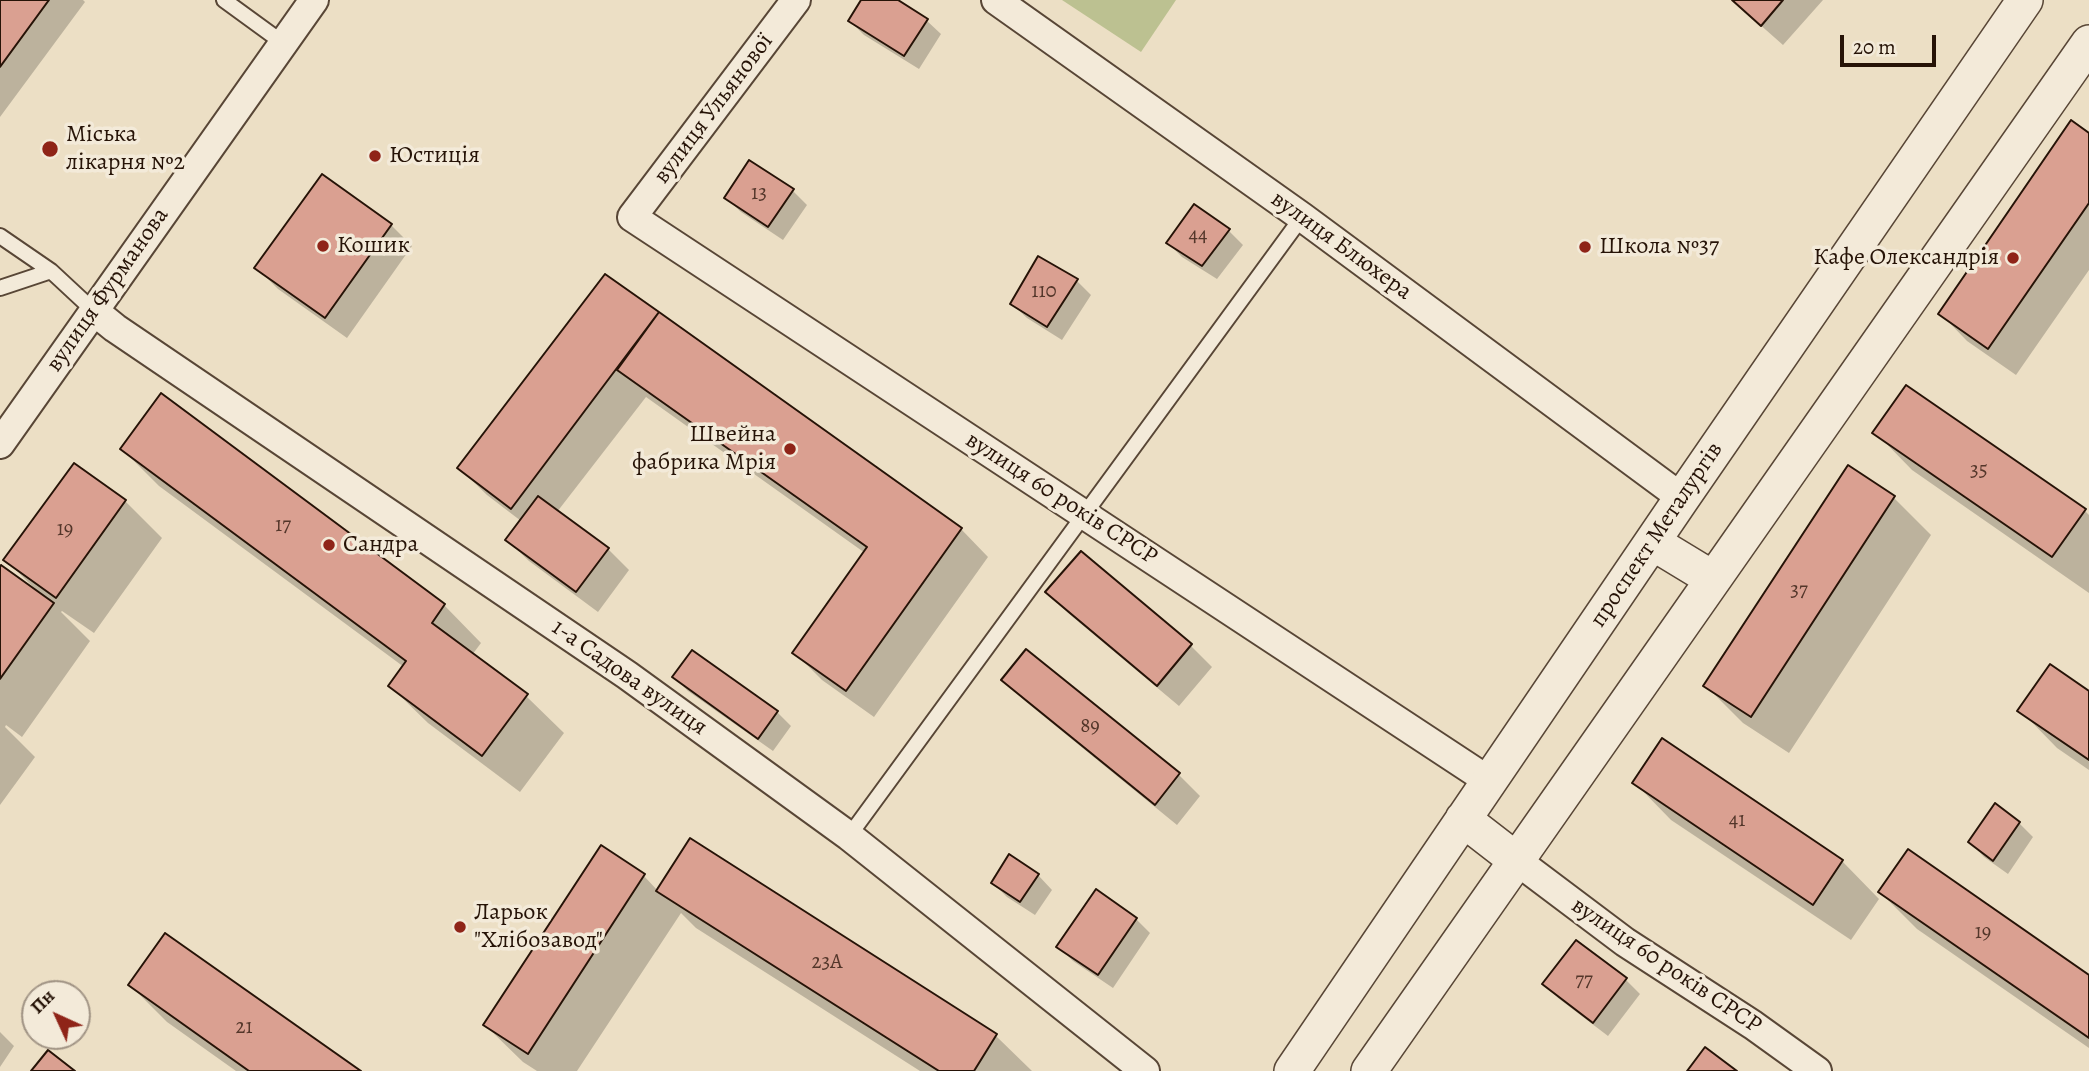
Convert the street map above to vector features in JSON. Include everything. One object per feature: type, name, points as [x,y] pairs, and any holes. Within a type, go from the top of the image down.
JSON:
[{"type":"street","name":"вулиця Фурманова","points":[[0,444],[314,0]]},
{"type":"street","name":"вулиця Ульянової","points":[[632,217],[796,0]]},
{"type":"street","name":"вулиця Блюхера","points":[[996,0],[1302,217],[1682,498]]},
{"type":"street","name":"проспект Металургів","points":[[1292,1071],[2025,0]]},
{"type":"street","points":[[1369,1071],[2089,43]]},
{"type":"street","name":"вулиця 60 років СРСР","points":[[632,217],[1489,781]]},
{"type":"street","name":"1-а Садова вулиця","points":[[94,310],[115,328],[627,675],[849,836],[1144,1071]]},
{"type":"street","points":[[1652,542],[1713,579]]},
{"type":"street","points":[[1463,819],[1516,860]]},
{"type":"street","name":"вулиця 60 років СРСР","points":[[1516,860],[1625,942],[1753,1025],[1817,1071]]},
{"type":"lane","points":[[224,0],[283,43]]},
{"type":"lane","points":[[849,836],[1302,217]]},
{"type":"lane","points":[[0,236],[51,271],[94,310]]},
{"type":"lane","points":[[0,288],[51,271]]},
{"type":"green space","points":[[1062,0],[1176,0],[1141,52]]},
{"type":"building","points":[[0,0],[49,0],[0,67]]},
{"type":"building","points":[[861,0],[898,0],[928,19],[904,56],[848,21]]},
{"type":"building","points":[[1732,0],[1783,0],[1761,26]]},
{"type":"building","name":"Кафе Олександрія","points":[[2071,120],[2089,133],[2089,203],[1988,349],[1938,314]]},
{"type":"building","points":[[749,160],[794,189],[768,227],[724,198]]},
{"type":"building","name":"Кошик","points":[[322,174],[392,224],[325,318],[254,268]]},
{"type":"building","points":[[1194,204],[1230,229],[1202,266],[1166,243]]},
{"type":"building","points":[[1038,256],[1078,279],[1047,327],[1010,304]]},
{"type":"building","points":[[605,274],[659,312],[511,509],[457,468]]},
{"type":"building","name":"Швейна фабрика Мрія","points":[[659,312],[962,528],[846,691],[792,653],[867,547],[617,370]]},
{"type":"building","points":[[1906,385],[2086,509],[2052,557],[1872,433]]},
{"type":"building","points":[[161,393],[445,604],[432,623],[528,694],[482,756],[388,686],[406,661],[120,449]]},
{"type":"building","points":[[74,463],[126,500],[56,598],[3,560]]},
{"type":"building","points":[[1848,465],[1895,496],[1751,717],[1703,686]]},
{"type":"building","points":[[538,496],[609,548],[576,592],[505,540]]},
{"type":"building","points":[[1081,551],[1192,644],[1157,686],[1045,592]]},
{"type":"building","points":[[1,565],[54,603],[0,679],[0,567]]},
{"type":"building","points":[[1026,649],[1180,773],[1155,805],[1001,680]]},
{"type":"building","points":[[692,650],[778,711],[758,739],[672,677]]},
{"type":"building","points":[[2050,664],[2089,691],[2089,760],[2017,711]]},
{"type":"building","points":[[1662,738],[1843,860],[1813,905],[1632,783]]},
{"type":"building","points":[[1995,803],[2020,822],[1993,861],[1968,842]]},
{"type":"building","points":[[690,838],[997,1034],[974,1071],[939,1071],[656,891]]},
{"type":"building","points":[[601,845],[645,874],[528,1054],[483,1025]]},
{"type":"building","points":[[1908,849],[2089,975],[2089,1038],[1878,892]]},
{"type":"building","points":[[1009,854],[1039,874],[1020,902],[991,883]]},
{"type":"building","points":[[1096,889],[1137,918],[1098,975],[1056,947]]},
{"type":"building","points":[[165,933],[361,1071],[249,1071],[128,985]]},
{"type":"building","points":[[1576,940],[1627,978],[1593,1023],[1542,984]]},
{"type":"building","points":[[1705,1047],[1737,1071],[1687,1071]]},
{"type":"building","points":[[48,1050],[75,1071],[31,1071]]},
{"type":"place","name":"Міська лікарня №2","points":[[50,149]]},
{"type":"place","name":"Юстиція","points":[[375,156]]},
{"type":"place","name":"Кошик","points":[[323,246]]},
{"type":"place","name":"Школа №37","points":[[1585,247]]},
{"type":"place","name":"Кафе Олександрія","points":[[2013,258]]},
{"type":"place","name":"Швейна фабрика Мрія","points":[[790,449]]},
{"type":"place","name":"Сандра","points":[[329,545]]},
{"type":"place","name":"Ларьок \"Хлібозавод\"","points":[[460,927]]}]
